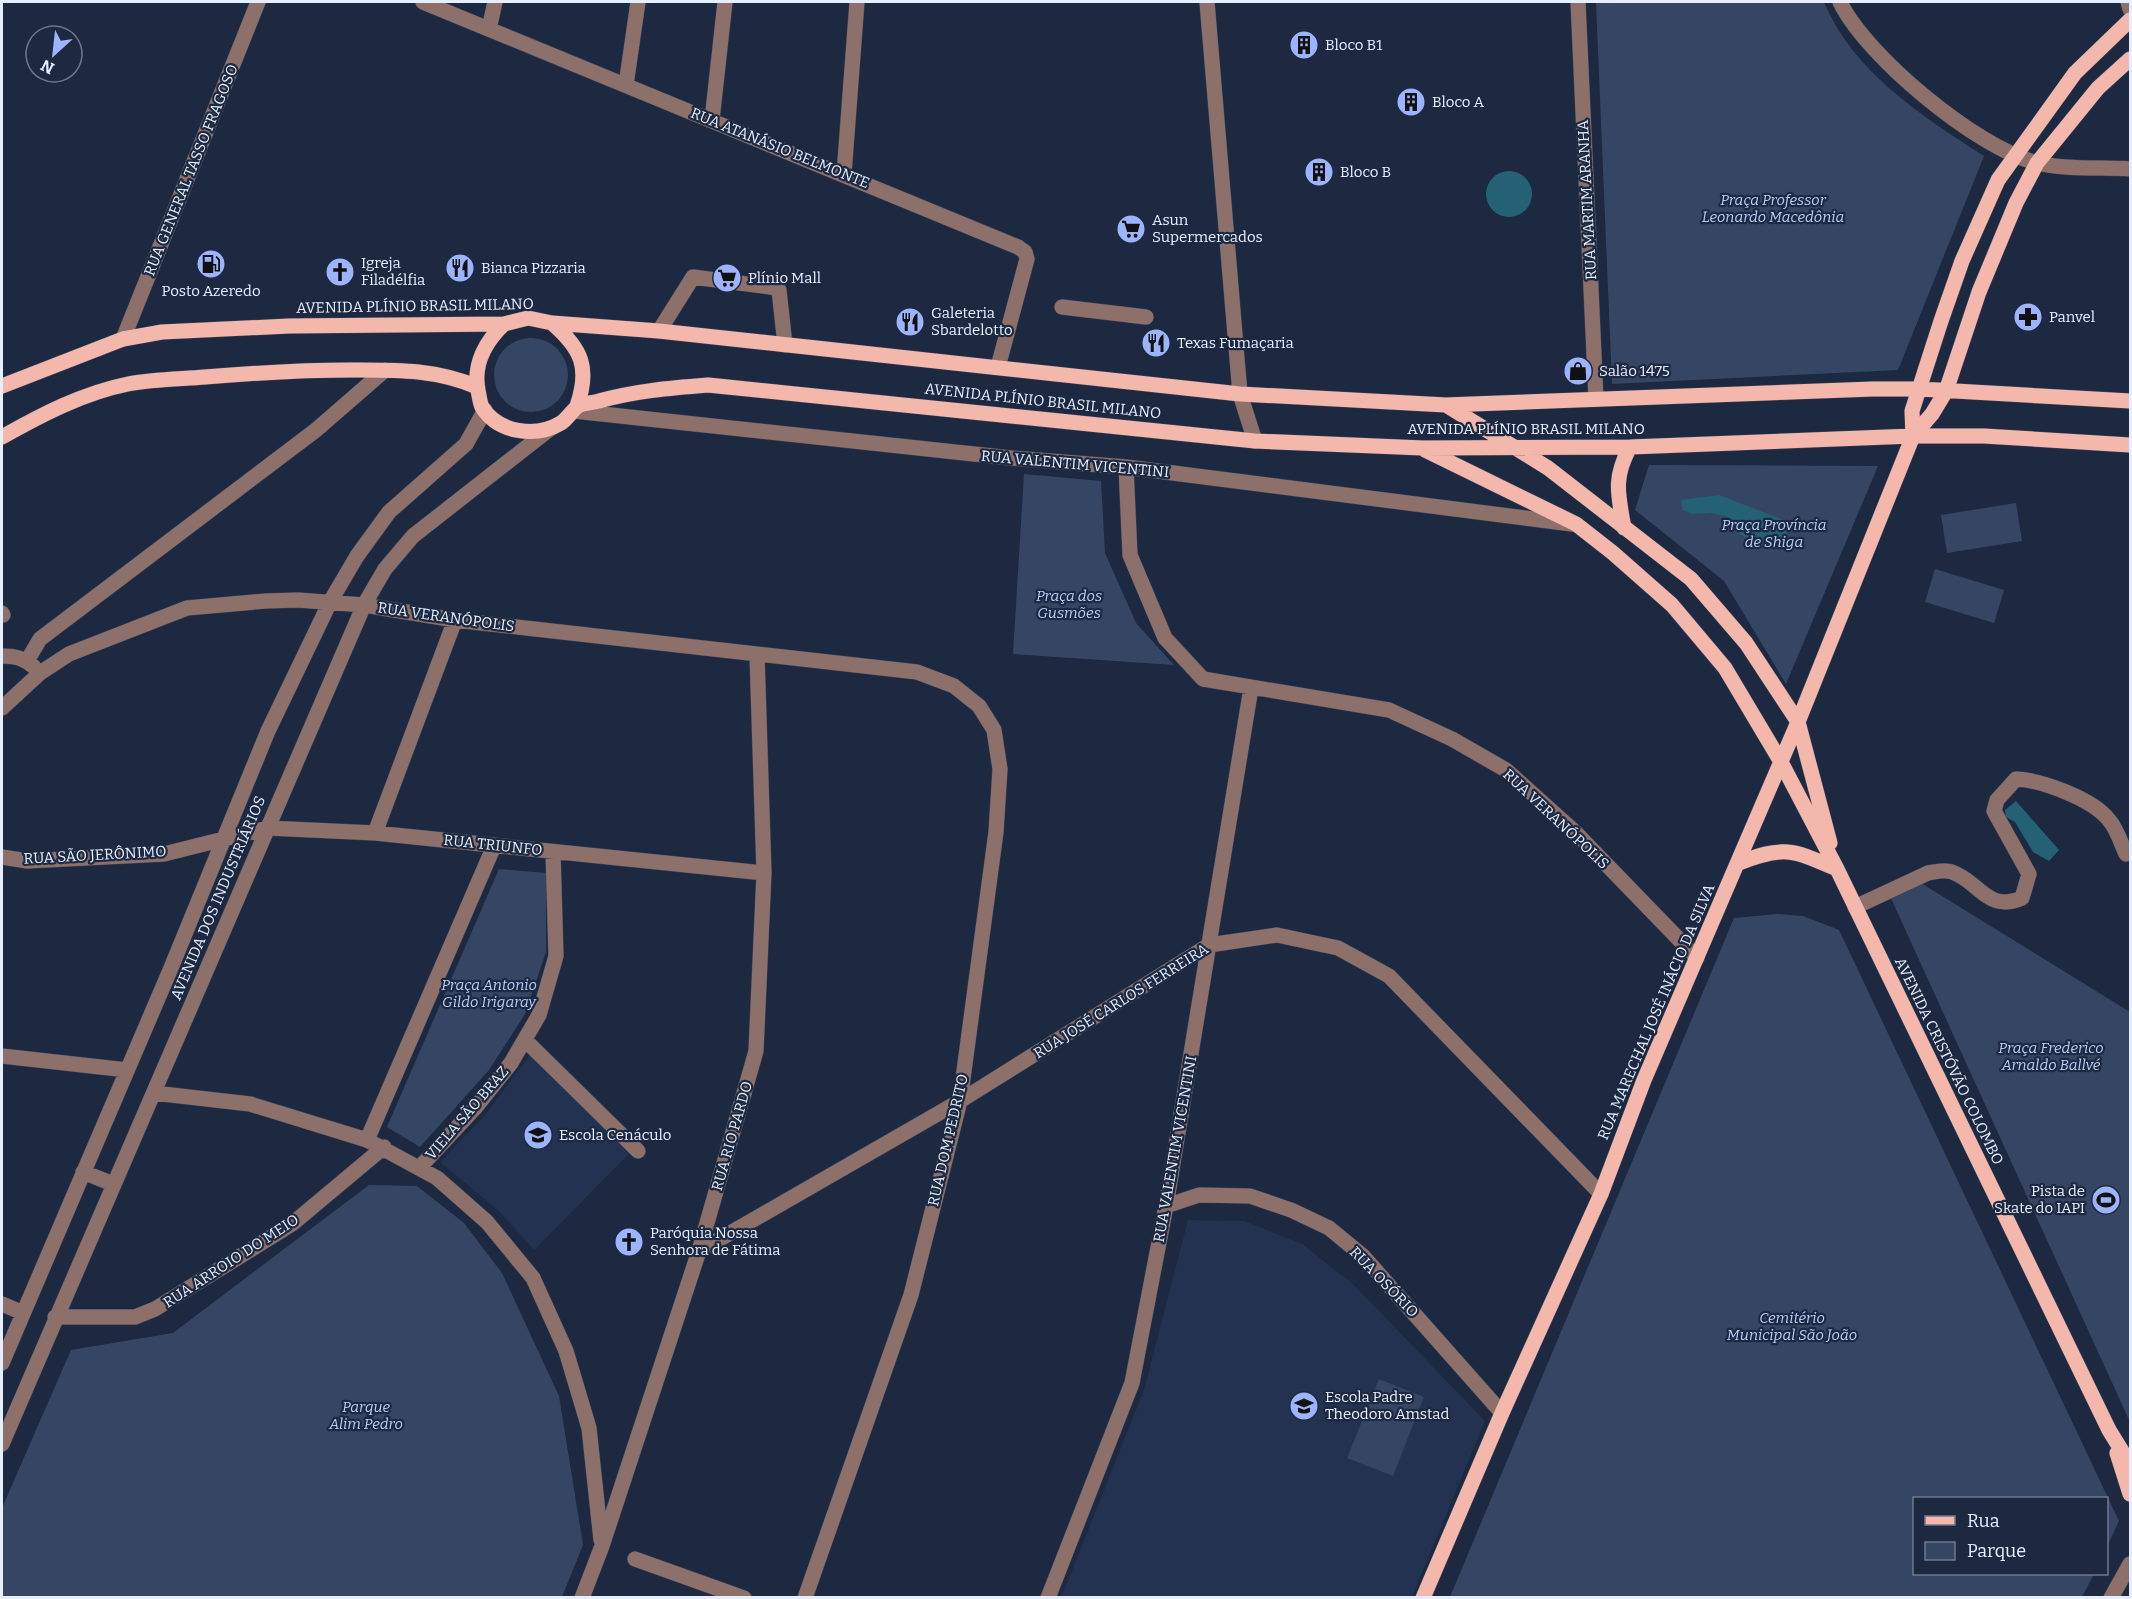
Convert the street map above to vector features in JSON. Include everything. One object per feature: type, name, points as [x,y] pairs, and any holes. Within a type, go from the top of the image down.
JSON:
[{"type":"main road","points":[[1913,436],[1911,411],[1962,261],[1998,180],[2075,73],[2130,20]]},
{"type":"main road","points":[[1913,436],[1932,414],[1946,391],[1979,292],[2016,203],[2037,163],[2098,88],[2130,59]]},
{"type":"main road","name":"AVENIDA PLÍNIO BRASIL MILANO","points":[[2,386],[43,368],[123,339],[203,329],[504,324],[528,318],[552,323],[785,345],[1240,394],[1446,405],[1920,389],[2130,401]]},
{"type":"main road","points":[[552,323],[573,341],[581,361],[584,377],[575,409]]},
{"type":"main road","points":[[504,324],[491,336],[480,358],[476,373],[477,387],[485,410],[500,424],[517,431],[536,432],[551,428]]},
{"type":"main road","points":[[2,437],[42,415],[128,383],[282,370],[385,370],[424,371],[457,378],[477,387]]},
{"type":"main road","name":"AVENIDA PLÍNIO BRASIL MILANO","points":[[551,428],[562,423],[575,409],[640,390],[708,385],[1255,441],[1423,448],[1630,447],[1913,436],[1984,436],[2130,445]]},
{"type":"main road","name":"AVENIDA CRISTÓVÃO COLOMBO","points":[[1446,405],[1548,468],[1691,579],[1746,643],[1798,722],[1837,869]]},
{"type":"main road","name":"RUA MARECHAL JOSÉ INÁCIO DA SILVA","points":[[1423,1598],[1502,1413],[1600,1194],[1644,1080],[1798,722],[1913,436]]},
{"type":"main road","points":[[1624,528],[1617,484],[1620,466],[1630,447]]},
{"type":"main road","name":"AVENIDA CRISTÓVÃO COLOMBO","points":[[1423,448],[1576,524],[1672,605],[1725,668],[1781,762],[1837,869],[2109,1430],[2130,1464]]},
{"type":"main road","points":[[1739,863],[1767,852],[1795,850],[1837,869]]},
{"type":"main road","name":"AVENIDA CRISTÓVÃO COLOMBO","points":[[2109,1430],[2130,1494]]},
{"type":"street","name":"RUA GENERAL TASSO FRAGOSO","points":[[123,339],[258,2]]},
{"type":"street","name":"RUA ATANÁSIO BELMONTE","points":[[423,2],[844,174],[1025,252],[1028,259],[998,367]]},
{"type":"street","points":[[489,29],[495,2]]},
{"type":"street","points":[[626,85],[638,2]]},
{"type":"street","points":[[712,120],[725,2]]},
{"type":"street","points":[[844,174],[857,2]]},
{"type":"street","points":[[1207,2],[1240,394],[1255,441]]},
{"type":"street","name":"RUA MARTIM ARANHA","points":[[1578,2],[1596,399]]},
{"type":"street","points":[[1840,2],[1880,57],[1941,109],[2014,156],[2037,163],[2130,169]]},
{"type":"street","points":[[2128,2],[2130,9]]},
{"type":"street","points":[[659,332],[693,278],[777,288],[785,345]]},
{"type":"street","points":[[1062,307],[1146,316]]},
{"type":"street","points":[[27,660],[40,639],[316,430],[385,370]]},
{"type":"street","name":"RUA VALENTIM VICENTINI","points":[[575,409],[1011,458],[1126,467],[1576,524]]},
{"type":"street","name":"AVENIDA DOS INDUSTRIÁRIOS","points":[[2,1364],[268,731],[330,602],[357,556],[389,512],[466,444],[485,410]]},
{"type":"street","name":"AVENIDA DOS INDUSTRIÁRIOS","points":[[2,1444],[364,605],[385,569],[413,536],[551,428]]},
{"type":"street","points":[[1126,467],[1130,555],[1165,638],[1203,679],[1251,688]]},
{"type":"street","name":"RUA VERANÓPOLIS","points":[[2,708],[40,673],[69,654],[187,608],[266,601],[364,605],[455,620],[917,672]]},
{"type":"street","points":[[375,833],[455,620]]},
{"type":"street","name":"RUA RIO PARDO","points":[[582,1598],[602,1546],[699,1251],[756,1051],[764,873],[757,655]]},
{"type":"street","points":[[2,656],[27,660],[40,673]]},
{"type":"street","name":"RUA DOM PEDRITO","points":[[805,1598],[911,1295],[960,1101],[996,832],[1000,769],[994,730],[979,706],[954,686],[917,672]]},
{"type":"street","name":"RUA VALENTIM VICENTINI","points":[[1048,1598],[1132,1383],[1166,1206],[1251,688]]},
{"type":"street","name":"RUA VERANÓPOLIS","points":[[1251,688],[1389,710],[1452,739],[1506,770],[1575,832],[1697,958]]},
{"type":"street","points":[[1855,907],[1928,873],[1941,871],[1952,872],[1992,900],[2010,903],[2022,898],[2029,874],[1994,811],[1997,800],[2016,779],[2032,780],[2097,807],[2110,821],[2126,854]]},
{"type":"street","name":"RUA TRIUNFO","points":[[222,840],[268,828],[375,833],[764,873]]},
{"type":"street","name":"RUA SÃO JERÔNIMO","points":[[2,857],[27,861],[164,854],[222,840]]},
{"type":"street","points":[[367,1140],[494,846]]},
{"type":"street","name":"VIELA SÃO BRAZ","points":[[420,1167],[475,1108],[511,1063],[538,1015],[556,956],[553,852]]},
{"type":"street","name":"RUA JOSÉ CARLOS FERREIRA","points":[[699,1251],[960,1101],[1209,945],[1277,935],[1338,948],[1389,976],[1600,1194]]},
{"type":"street","points":[[525,1040],[638,1151]]},
{"type":"street","points":[[2,1056],[127,1070]]},
{"type":"street","points":[[154,1093],[250,1104],[367,1140],[384,1147],[437,1178],[487,1222],[533,1278],[566,1351],[589,1428],[602,1546]]},
{"type":"street","name":"RUA ARROIO DO MEIO","points":[[55,1317],[135,1317],[155,1309],[292,1224],[384,1147]]},
{"type":"street","points":[[83,1172],[113,1184]]},
{"type":"street","name":"RUA OSÓRIO","points":[[1166,1206],[1200,1194],[1250,1196],[1291,1210],[1329,1228],[1363,1256],[1502,1413]]},
{"type":"street","points":[[2,1304],[22,1313]]},
{"type":"street","points":[[635,1559],[744,1598]]},
{"type":"street","points":[[2111,1598],[2130,1564]]},
{"type":"shaded area","points":[[1509,171],[1525,178],[1532,194],[1525,210],[1509,217],[1493,210],[1486,194],[1493,178]]},
{"type":"shaded area","points":[[1719,495],[1789,522],[1786,538],[1779,538],[1767,549],[1741,535],[1728,517],[1712,513],[1692,514],[1683,510],[1681,500]]},
{"type":"shaded area","points":[[2016,801],[2059,850],[2049,861],[2033,852],[2015,822],[2006,817],[2005,810]]},
{"type":"shaded area","name":"Escola Cenáculo","points":[[530,1055],[629,1154],[534,1250],[499,1211],[440,1162],[484,1116]]},
{"type":"shaded area","name":"Escola Padre Theodoro Amstad","points":[[1188,1220],[1244,1221],[1302,1244],[1353,1284],[1485,1421],[1412,1597],[1061,1598],[1144,1390]]},
{"type":"green space","name":"Praça Professor Leonardo Macedônia","points":[[1596,2],[1824,2],[1837,27],[1871,71],[1914,108],[1984,156],[1898,370],[1612,384]]},
{"type":"green space","points":[[531,338],[545,341],[557,349],[565,361],[568,375],[565,389],[557,401],[545,409],[531,412],[517,409],[505,401],[497,389],[494,375],[497,361],[505,349],[517,341]]},
{"type":"green space","name":"Praça Província de Shiga","points":[[1649,465],[1878,466],[1786,684],[1724,581],[1635,510]]},
{"type":"green space","name":"Praça dos Gusmões","points":[[1024,474],[1101,481],[1105,553],[1136,623],[1174,665],[1013,654]]},
{"type":"green space","points":[[2016,503],[2022,541],[1947,553],[1941,515]]},
{"type":"green space","points":[[1935,569],[2004,590],[1994,623],[1925,602]]},
{"type":"green space","name":"Praça Antonio Gildo Irigaray","points":[[499,869],[546,873],[546,952],[525,1014],[489,1070],[420,1147],[387,1127]]},
{"type":"green space","name":"Praça Frederico Arnaldo Ballvé","points":[[1916,880],[2130,1012],[2130,1422],[1889,894]]},
{"type":"green space","name":"Cemitério Municipal São João","points":[[1777,914],[1803,916],[1839,930],[2108,1497],[1913,1497],[1913,1575],[2093,1575],[2082,1597],[1450,1597],[1734,918]]},
{"type":"green space","name":"Parque Alim Pedro","points":[[369,1185],[417,1186],[464,1223],[502,1273],[559,1396],[583,1545],[562,1597],[2,1597],[2,1508],[71,1350],[173,1333]]},
{"type":"green space","points":[[1379,1379],[1424,1397],[1393,1476],[1347,1458]]},
{"type":"green space","name":"Cemitério Municipal São João","points":[[2108,1498],[2119,1521],[2108,1545]]},
{"type":"place","name":"Bloco B1","points":[[1304,45]]},
{"type":"place","name":"Bloco A","points":[[1411,102]]},
{"type":"place","name":"Bloco B","points":[[1319,172]]},
{"type":"place","name":"Asun Supermercados","points":[[1131,229]]},
{"type":"place","name":"Posto Azeredo","points":[[211,264]]},
{"type":"place","name":"Bianca Pizzaria","points":[[460,268]]},
{"type":"place","name":"Igreja Filadélfia","points":[[340,272]]},
{"type":"place","name":"Plínio Mall","points":[[727,278]]},
{"type":"place","name":"Panvel","points":[[2028,317]]},
{"type":"place","name":"Galeteria Sbardelotto","points":[[910,322]]},
{"type":"place","name":"Texas Fumaçaria","points":[[1156,343]]},
{"type":"place","name":"Salão 1475","points":[[1578,371]]},
{"type":"place","name":"Escola Cenáculo","points":[[538,1135]]},
{"type":"place","name":"Pista de Skate do IAPI","points":[[2106,1200]]},
{"type":"place","name":"Paróquia Nossa Senhora de Fátima","points":[[629,1242]]},
{"type":"place","name":"Escola Padre Theodoro Amstad","points":[[1304,1406]]}]
